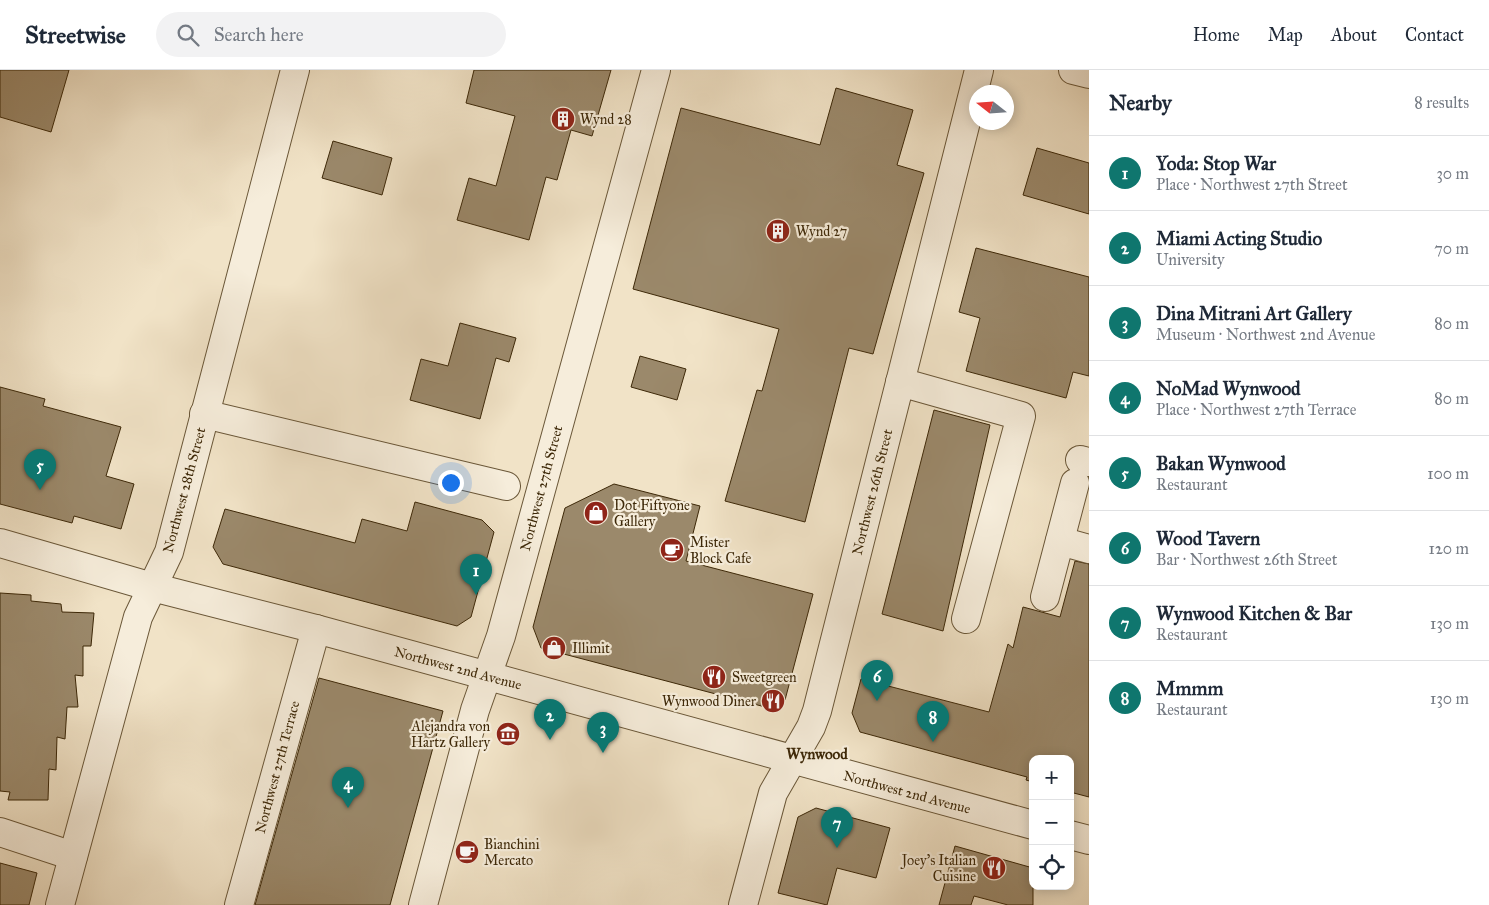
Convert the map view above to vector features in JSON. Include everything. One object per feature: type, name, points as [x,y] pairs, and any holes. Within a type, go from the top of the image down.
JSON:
[{"type":"street","name":"Northwest 28th Street","points":[[60,905],[138,617],[168,552],[295,70]]},
{"type":"street","name":"Northwest 27th Street","points":[[423,905],[475,710],[501,636],[656,70]]},
{"type":"street","name":"Northwest 26th Street","points":[[744,905],[773,793],[811,727],[816,711],[979,70]]},
{"type":"street","points":[[1073,70],[1089,74]]},
{"type":"street","points":[[900,382],[1021,416],[966,620]]},
{"type":"street","points":[[204,414],[506,486]]},
{"type":"street","points":[[1045,597],[1081,469]]},
{"type":"street","points":[[1060,541],[1089,549]]},
{"type":"street","name":"Northwest 2nd Avenue","points":[[0,543],[152,587],[316,629],[793,761],[1029,824]]},
{"type":"street","name":"Northwest 27th Terrace","points":[[239,905],[316,629]]},
{"type":"street","points":[[0,832],[74,856]]},
{"type":"street","points":[[1074,836],[1089,840]]},
{"type":"building","points":[[0,70],[69,70],[51,132],[0,117]]},
{"type":"building","points":[[474,70],[611,70],[592,136],[571,130],[557,180],[546,177],[529,240],[457,220],[469,178],[496,186],[515,116],[466,103]]},
{"type":"building","name":"Wynd 27","points":[[836,88],[913,110],[897,165],[924,173],[873,354],[849,348],[805,522],[725,501],[757,390],[762,391],[779,329],[633,289],[681,108],[820,145]]},
{"type":"building","points":[[333,141],[392,158],[382,195],[322,178]]},
{"type":"building","points":[[1037,148],[1089,163],[1089,214],[1023,195]]},
{"type":"building","points":[[976,248],[1089,277],[1089,376],[1073,372],[1066,398],[966,371],[980,318],[959,312]]},
{"type":"building","points":[[460,323],[516,338],[509,362],[496,358],[480,419],[410,400],[421,359],[448,366]]},
{"type":"building","points":[[640,356],[686,369],[677,400],[631,387]]},
{"type":"building","points":[[0,387],[45,399],[43,406],[121,427],[106,476],[134,484],[121,529],[74,516],[72,523],[0,504]]},
{"type":"building","points":[[934,410],[990,425],[943,631],[882,614]]},
{"type":"building","points":[[614,484],[700,506],[686,561],[813,594],[785,700],[769,708],[541,648],[533,627],[565,508]]},
{"type":"building","points":[[415,502],[482,520],[494,532],[471,617],[457,626],[223,564],[213,547],[225,509],[355,543],[362,519],[407,531]]},
{"type":"building","points":[[1075,561],[1089,564],[1089,797],[1074,793],[1074,755],[1029,755],[1029,781],[1026,780],[1027,777],[860,732],[852,713],[861,679],[989,712],[1008,644],[1013,648],[1023,607],[1060,617]]},
{"type":"building","points":[[0,593],[31,595],[31,601],[61,604],[62,612],[94,613],[91,646],[83,646],[83,676],[75,675],[78,707],[67,707],[65,739],[57,737],[56,770],[49,769],[48,800],[8,800],[10,792],[0,791]]},
{"type":"building","points":[[319,678],[443,711],[390,905],[255,905]]},
{"type":"building","points":[[816,808],[890,828],[876,878],[837,868],[827,905],[778,893],[798,817]]},
{"type":"building","points":[[955,846],[1029,867],[1029,890],[1033,890],[1033,905],[1008,905],[974,896],[971,905],[939,905]]},
{"type":"building","points":[[0,863],[37,873],[29,905],[0,905]]},
{"type":"place","name":"Wynd 28","points":[[563,119]]},
{"type":"place","name":"Wynd 27","points":[[778,231]]},
{"type":"place","name":"Bakan Wynwood","points":[[40,490]]},
{"type":"place","name":"Dot Fiftyone Gallery","points":[[596,513]]},
{"type":"place","name":"Mister Block Cafe","points":[[672,550]]},
{"type":"place","name":"Yoda: Stop War","points":[[476,595]]},
{"type":"place","name":"Illimit","points":[[554,648]]},
{"type":"place","name":"Sweetgreen","points":[[714,677]]},
{"type":"place","name":"Wynwood Diner","points":[[773,701]]},
{"type":"place","name":"Wood Tavern","points":[[877,701]]},
{"type":"place","name":"Alejandra von Hartz Gallery","points":[[508,734]]},
{"type":"place","name":"Miami Acting Studio","points":[[550,740]]},
{"type":"place","name":"Mmmm","points":[[933,742]]},
{"type":"place","name":"Dina Mitrani Art Gallery","points":[[603,753]]},
{"type":"place","name":"NoMad Wynwood","points":[[348,808]]},
{"type":"place","name":"Wynwood Kitchen & Bar","points":[[837,848]]},
{"type":"place","name":"Bianchini Mercato","points":[[467,852]]},
{"type":"place","name":"Joey's Italian Cuisine","points":[[994,868]]},
{"type":"district","name":"Wynwood","points":[[817,754]]}]
